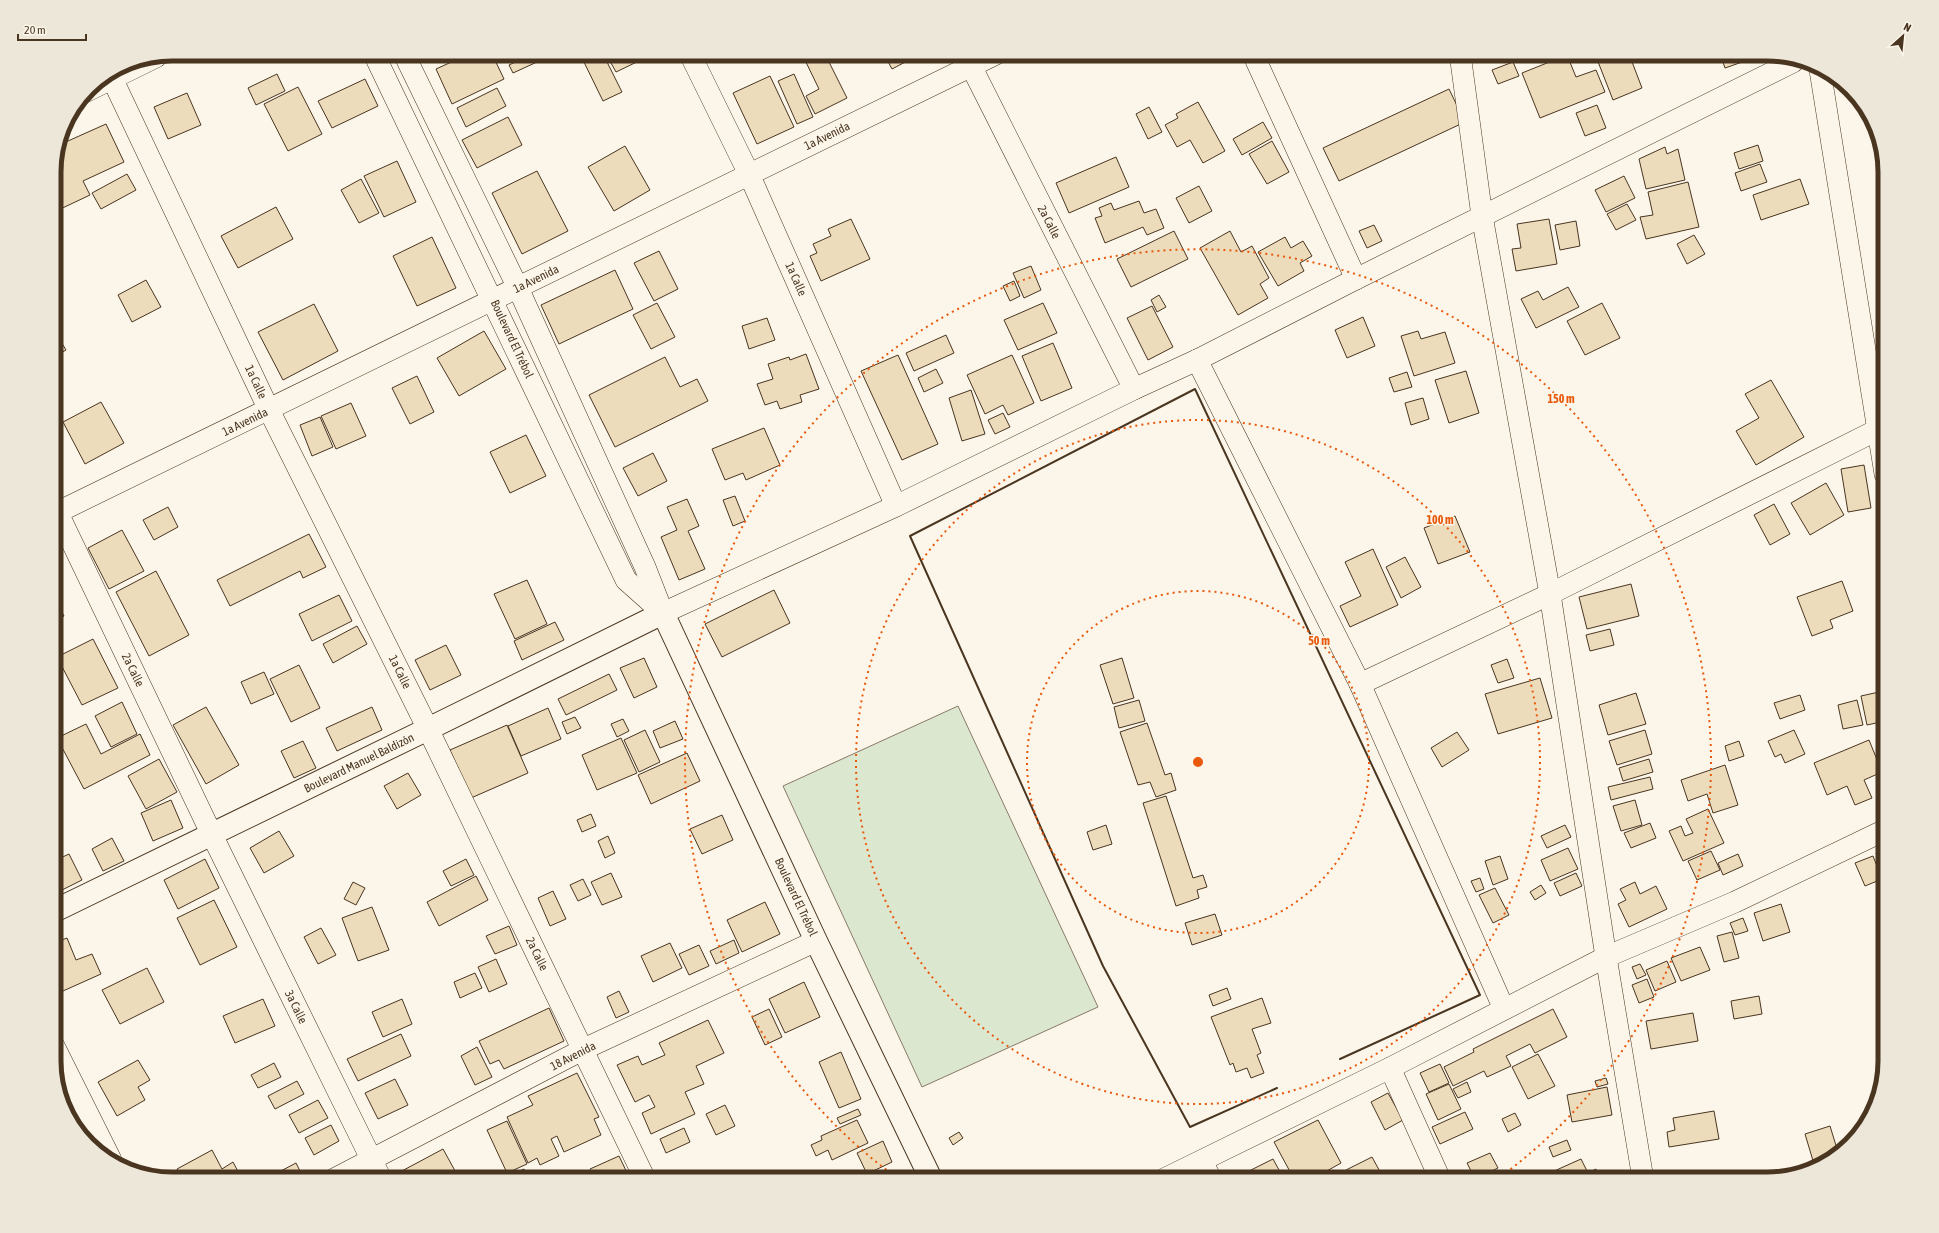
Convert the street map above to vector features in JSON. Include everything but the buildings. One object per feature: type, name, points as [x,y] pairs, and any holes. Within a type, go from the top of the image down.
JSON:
[{"type":"main road","name":"Boulevard Manuel Baldizón","points":[[61,908],[663,613]]},
{"type":"main road","name":"Boulevard El Trébol","points":[[663,613],[816,941],[928,1172]]},
{"type":"street","name":"Boulevard El Trébol","points":[[377,61],[493,299],[626,580],[663,613]]},
{"type":"street","name":"Boulevard El Trébol","points":[[407,61],[518,288],[645,567],[663,613]]},
{"type":"street","name":"1a Calle","points":[[693,61],[749,174],[896,506]]},
{"type":"street","name":"1a Avenida","points":[[61,507],[269,410],[518,288],[749,174],[966,61]]},
{"type":"street","name":"2a Calle","points":[[969,61],[1134,389]]},
{"type":"street","points":[[1256,61],[1356,279]]},
{"type":"street","points":[[1461,61],[1482,216],[1550,594],[1606,957],[1642,1172]]},
{"type":"street","points":[[663,613],[896,506],[1134,389],[1197,360],[1356,279],[1790,64]]},
{"type":"street","points":[[1821,75],[1878,410]]},
{"type":"street","name":"1a Calle","points":[[112,79],[269,410],[428,729]]},
{"type":"street","points":[[1197,360],[1360,684],[1504,1009]]},
{"type":"street","points":[[1360,684],[1550,594],[1878,430]]},
{"type":"street","name":"2a Calle","points":[[61,522],[212,834]]},
{"type":"street","name":"2a Calle","points":[[428,729],[643,1172]]},
{"type":"street","points":[[1207,1170],[1390,1068],[1606,957],[1735,902],[1878,833]]},
{"type":"street","name":"3a Calle","points":[[212,834],[376,1170]]},
{"type":"street","name":"18 Avenida","points":[[376,1170],[584,1050],[816,941]]},
{"type":"street","points":[[61,1060],[106,1150]]},
{"type":"street","points":[[1390,1068],[1437,1172]]},
{"type":"green space","points":[[958,706],[1098,1007],[922,1087],[783,786]]},
{"type":"wall","points":[[1277,1088],[1190,1127],[1103,966],[910,536],[1195,389],[1480,995],[1340,1059]]}]
